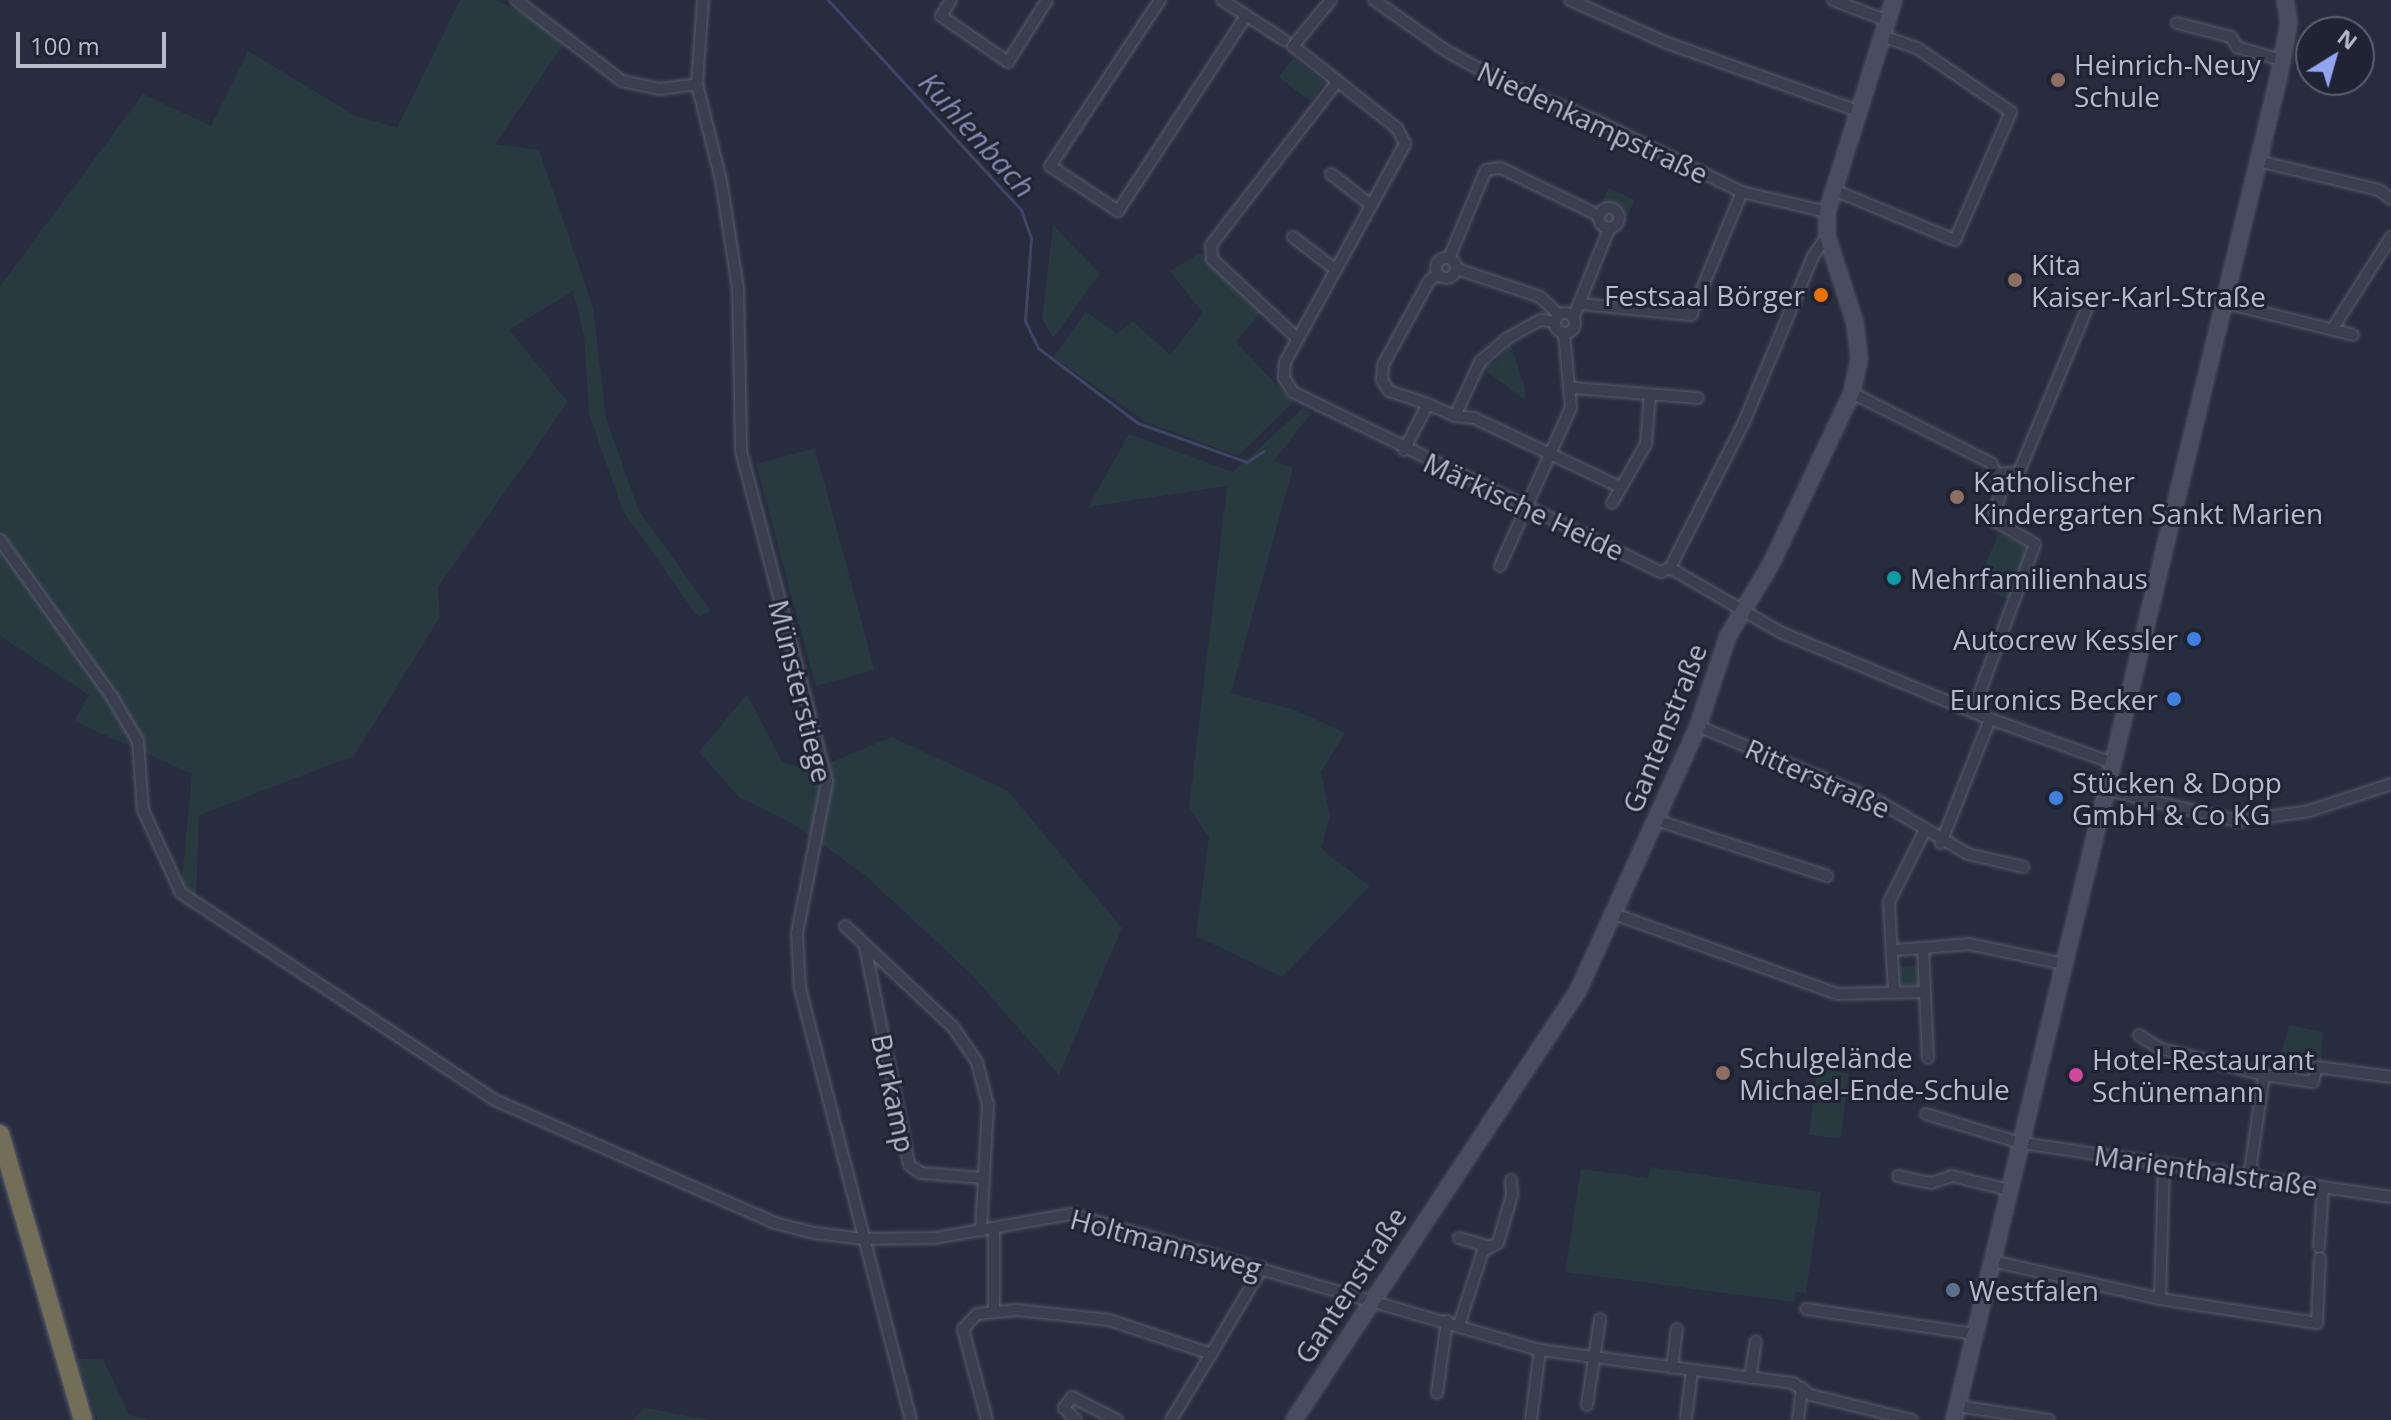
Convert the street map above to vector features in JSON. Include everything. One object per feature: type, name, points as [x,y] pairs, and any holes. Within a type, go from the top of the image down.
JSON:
[{"type":"highway","points":[[0,1134],[83,1420]]},
{"type":"highway","points":[[0,1166],[72,1420]]},
{"type":"street","points":[[516,0],[622,81],[659,89],[697,84]]},
{"type":"street","name":"Münsterstiege","points":[[703,0],[697,84],[721,180],[738,288],[741,451],[827,782],[796,955],[911,1420]]},
{"type":"street","points":[[951,0],[941,16],[1008,62],[1047,0]]},
{"type":"street","points":[[1160,0],[1050,166],[1118,211],[1246,16]]},
{"type":"street","points":[[1222,0],[1284,40]]},
{"type":"street","points":[[1331,0],[1293,46],[1405,135],[1371,205],[1297,338],[1212,259],[1211,245],[1337,82]]},
{"type":"street","name":"Niedenkampstraße","points":[[1374,0],[1489,75],[1742,192],[1827,212]]},
{"type":"street","points":[[1570,0],[1681,48],[1858,111]]},
{"type":"street","points":[[1833,0],[1888,21]]},
{"type":"street","name":"Gantenstraße","points":[[1294,1420],[1371,1298],[1568,1010],[1698,726],[1728,636],[1771,564],[1852,393],[1859,359],[1855,323],[1827,236],[1827,212],[1894,0]]},
{"type":"street","points":[[2049,1420],[1956,1413],[2225,303],[2289,22],[2285,0]]},
{"type":"street","points":[[2177,23],[2231,37],[2237,47],[2281,60]]},
{"type":"street","points":[[1834,190],[1955,240],[2011,112],[1917,48],[1883,36]]},
{"type":"street","points":[[2258,161],[2379,190],[2391,199]]},
{"type":"street","points":[[1449,258],[1486,170],[1501,168],[1598,215],[1601,226],[1609,229],[1617,226],[1617,211],[1609,207],[1598,215]]},
{"type":"street","points":[[1331,174],[1371,205]]},
{"type":"street","points":[[1581,304],[1691,315],[1742,192]]},
{"type":"street","points":[[1564,334],[1572,331],[1574,316],[1609,229]]},
{"type":"street","points":[[1670,568],[1744,422],[1813,256],[1827,236]]},
{"type":"street","points":[[1293,237],[1336,270]]},
{"type":"street","points":[[2333,328],[2391,237]]},
{"type":"street","points":[[1449,258],[1457,269],[1540,297],[1564,334],[1573,388],[1571,407],[1500,566]]},
{"type":"street","points":[[1437,275],[1438,260],[1449,258]]},
{"type":"street","points":[[1457,269],[1453,276],[1437,275],[1429,281],[1383,365],[1382,380],[1389,391],[1408,401],[1428,404],[1455,416],[1474,418],[1620,487]]},
{"type":"street","points":[[2225,303],[2353,335]]},
{"type":"street","points":[[1997,474],[2019,472],[2089,304]]},
{"type":"street","points":[[1455,416],[1480,362],[1517,333],[1540,320],[1574,316]]},
{"type":"street","name":"Märkische Heide","points":[[1297,338],[1283,371],[1303,401],[1661,572],[1670,568],[1780,632],[1990,719],[2113,763]]},
{"type":"street","points":[[1573,388],[1698,398]]},
{"type":"street","points":[[1852,393],[1982,456],[1997,474],[2002,488],[1993,520],[2035,544],[1973,711]]},
{"type":"street","points":[[1612,503],[1620,487],[1630,479],[1646,444],[1650,394]]},
{"type":"street","points":[[1404,450],[1428,404]]},
{"type":"street","name":"Holtmannsweg","points":[[0,540],[112,697],[138,741],[143,810],[176,886],[188,900],[497,1101],[775,1223],[864,1239],[981,1231],[1071,1214],[1371,1298],[1540,1350],[1750,1378],[1802,1388],[1811,1395],[1912,1420]]},
{"type":"street","points":[[1941,843],[1990,719]]},
{"type":"street","name":"Ritterstraße","points":[[1698,726],[1880,802],[1941,843],[2024,867]]},
{"type":"street","points":[[2106,790],[2238,821],[2309,811],[2391,784]]},
{"type":"street","points":[[1656,820],[1827,876]]},
{"type":"street","points":[[1894,992],[1889,902],[1924,832]]},
{"type":"street","points":[[1614,914],[1847,996],[1925,992]]},
{"type":"street","name":"Burkamp","points":[[845,926],[953,1027],[977,1062],[988,1105],[981,1231]]},
{"type":"street","points":[[1892,950],[1969,944],[2064,964]]},
{"type":"street","name":"Burkamp","points":[[865,946],[909,1165],[921,1173],[983,1178]]},
{"type":"street","points":[[1923,948],[1928,1058]]},
{"type":"street","points":[[2139,1035],[2159,1048],[2264,1075],[2313,1082],[2317,1067],[2391,1077]]},
{"type":"street","points":[[2249,1177],[2264,1075]]},
{"type":"street","name":"Marienthalstraße","points":[[1926,1114],[2021,1143],[2391,1197]]},
{"type":"street","points":[[2160,1299],[2164,1165]]},
{"type":"street","points":[[1898,1176],[1931,1183],[1952,1176],[2009,1190]]},
{"type":"street","points":[[1459,1325],[1483,1251],[1498,1243],[1512,1195],[1511,1180]]},
{"type":"street","points":[[1992,1261],[2160,1299],[2317,1323],[2323,1187]]},
{"type":"street","points":[[994,1229],[994,1312]]},
{"type":"street","points":[[1459,1238],[1490,1247]]},
{"type":"street","points":[[1171,1420],[1262,1268]]},
{"type":"street","points":[[1806,1309],[1975,1334]]},
{"type":"street","points":[[987,1420],[963,1329],[977,1314],[994,1312],[1109,1320],[1211,1354]]},
{"type":"street","points":[[1587,1405],[1600,1319]]},
{"type":"street","points":[[1437,1393],[1447,1321]]},
{"type":"street","points":[[1672,1368],[1677,1329]]},
{"type":"street","points":[[1750,1378],[1756,1341]]},
{"type":"street","points":[[1531,1420],[1540,1350]]},
{"type":"street","points":[[1686,1418],[1692,1371]]},
{"type":"street","points":[[1798,1420],[1802,1388]]},
{"type":"street","points":[[1076,1420],[1064,1408],[1072,1397],[1117,1420]]},
{"type":"shaded area","points":[[460,0],[496,0],[536,21],[563,45],[495,144],[539,150],[593,307],[606,418],[639,511],[711,611],[698,617],[623,511],[589,414],[584,336],[573,291],[509,330],[568,402],[438,587],[440,617],[354,756],[199,815],[196,900],[181,888],[192,774],[74,721],[89,695],[0,636],[0,286],[143,94],[211,126],[248,51],[354,115],[397,128]]},
{"type":"shaded area","points":[[1293,58],[1325,82],[1311,101],[1279,77]]},
{"type":"shaded area","points":[[1609,188],[1635,200],[1627,217],[1616,204],[1602,203]]},
{"type":"shaded area","points":[[1053,225],[1100,274],[1053,338],[1042,319]]},
{"type":"shaded area","points":[[1200,253],[1262,311],[1236,342],[1293,402],[1238,456],[1146,422],[1053,357],[1086,312],[1117,333],[1133,321],[1170,355],[1203,313],[1170,271]]},
{"type":"shaded area","points":[[1510,343],[1525,388],[1526,401],[1481,367],[1497,361]]},
{"type":"shaded area","points":[[1302,409],[1311,413],[1274,461],[1293,468],[1231,693],[1295,710],[1345,733],[1321,772],[1330,816],[1321,849],[1370,886],[1282,977],[1196,936],[1209,837],[1189,808],[1227,486],[1088,507],[1129,434],[1233,472]]},
{"type":"shaded area","points":[[815,448],[875,670],[816,686],[756,464]]},
{"type":"shaded area","points":[[1998,534],[2021,543],[2027,553],[2009,600],[1977,585]]},
{"type":"shaded area","points":[[747,694],[782,762],[810,771],[892,737],[1008,791],[1122,928],[1059,1075],[973,976],[865,875],[795,825],[739,797],[699,752]]},
{"type":"shaded area","points":[[1921,965],[1920,987],[1899,985],[1898,967]]},
{"type":"shaded area","points":[[2289,1025],[2323,1032],[2321,1060],[2302,1058],[2292,1074],[2276,1071]]},
{"type":"shaded area","points":[[1817,1069],[1849,1073],[1841,1138],[1809,1135]]},
{"type":"shaded area","points":[[1650,1167],[1821,1192],[1806,1293],[1796,1292],[1794,1302],[1565,1272],[1581,1169],[1648,1178]]},
{"type":"shaded area","points":[[78,1359],[103,1359],[129,1415],[150,1420],[97,1420]]},
{"type":"shaded area","points":[[645,1408],[711,1420],[633,1420]]},
{"type":"waterway","name":"Kuhlenbach","points":[[828,0],[1021,210],[1031,238],[1025,321],[1038,348],[1138,423],[1247,462],[1264,451]]},
{"type":"place","name":"Heinrich-Neuy Schule","points":[[2058,80]]},
{"type":"place","name":"Kita Kaiser-Karl-Straße","points":[[2015,280]]},
{"type":"place","name":"Festsaal Börger","points":[[1821,295]]},
{"type":"place","name":"Katholischer Kindergarten Sankt Marien","points":[[1957,497]]},
{"type":"place","name":"Mehrfamilienhaus","points":[[1894,578]]},
{"type":"place","name":"Autocrew Kessler","points":[[2194,639]]},
{"type":"place","name":"Euronics Becker","points":[[2174,699]]},
{"type":"place","name":"Stücken & Dopp GmbH & Co KG","points":[[2056,798]]},
{"type":"place","name":"Schulgelände Michael-Ende-Schule","points":[[1723,1073]]},
{"type":"place","name":"Hotel-Restaurant Schünemann","points":[[2076,1075]]},
{"type":"place","name":"Westfalen","points":[[1953,1290]]}]
